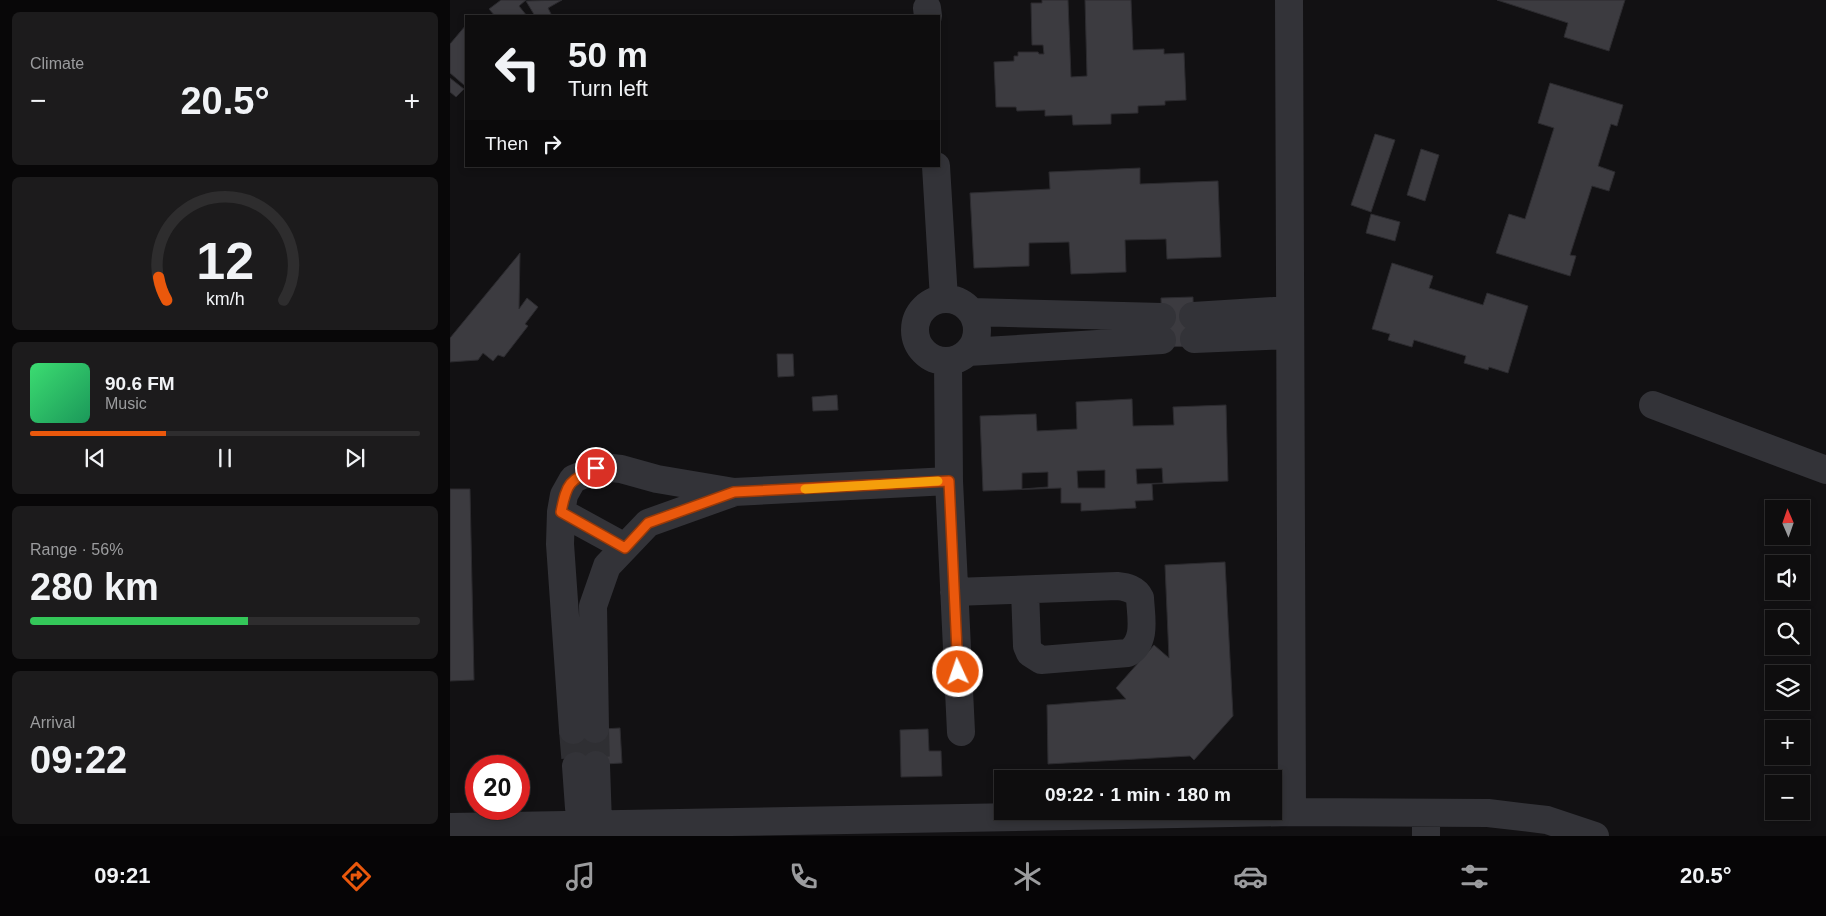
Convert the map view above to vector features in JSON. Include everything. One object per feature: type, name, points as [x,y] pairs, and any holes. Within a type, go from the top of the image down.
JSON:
[{"type":"street","points":[[1289,0],[1292,812]]},
{"type":"street","points":[[936,167],[944,299]]},
{"type":"street","points":[[960,732],[949,481],[958,356],[974,344],[977,333],[976,322],[972,312],[964,304],[955,300],[944,299],[934,301],[918,316],[915,326],[916,337],[920,347],[928,355],[938,360],[958,356],[1162,329],[972,312]]},
{"type":"street","points":[[1194,327],[1290,323]]},
{"type":"street","points":[[1653,405],[1826,470]]},
{"type":"street","points":[[734,492],[648,523],[607,566],[593,606],[584,730],[560,544],[561,512],[564,495],[573,479],[602,466],[621,469],[657,480],[734,492],[949,481]]},
{"type":"street","points":[[561,512],[625,548]]},
{"type":"street","points":[[954,592],[1025,590]]},
{"type":"street","points":[[586,765],[589,824]]},
{"type":"street","points":[[450,827],[589,824],[660,829],[1057,826],[1292,812],[1426,824],[1488,813],[1547,820],[1595,836]]},
{"type":"building","points":[[501,0],[526,0],[519,6],[526,15],[494,15],[489,9]]},
{"type":"building","points":[[562,0],[548,8],[551,14],[548,15],[534,15],[526,1]]},
{"type":"building","points":[[1042,0],[1068,0],[1071,77],[1087,76],[1085,0],[1131,0],[1133,50],[1164,49],[1164,54],[1184,53],[1186,100],[1165,101],[1165,105],[1138,106],[1138,113],[1111,114],[1111,124],[1073,125],[1072,115],[1045,116],[1045,110],[1017,111],[1016,107],[996,107],[994,62],[1014,61],[1014,56],[1018,56],[1018,52],[1038,52],[1039,54],[1044,54],[1043,45],[1032,45],[1031,3],[1042,3]]},
{"type":"building","points":[[1497,0],[1625,0],[1609,51],[1564,37],[1568,23]]},
{"type":"building","points":[[465,26],[464,85],[450,73],[450,44]]},
{"type":"building","points":[[450,78],[464,89],[456,97],[450,92]]},
{"type":"building","points":[[1550,83],[1623,105],[1617,126],[1611,124],[1598,166],[1615,172],[1609,191],[1592,186],[1570,255],[1576,256],[1570,276],[1496,253],[1509,214],[1525,219],[1554,128],[1538,123]]},
{"type":"building","points":[[1375,134],[1395,140],[1371,212],[1351,205]]},
{"type":"building","points":[[1421,149],[1439,155],[1425,201],[1407,195]]},
{"type":"building","points":[[1140,168],[1140,184],[1218,181],[1221,257],[1167,259],[1166,239],[1125,240],[1126,272],[1071,274],[1069,242],[1029,243],[1029,266],[974,268],[970,193],[1050,189],[1049,172]]},
{"type":"building","points":[[1371,214],[1400,222],[1395,241],[1366,233]]},
{"type":"building","points":[[520,253],[519,309],[527,298],[538,307],[525,324],[528,326],[504,357],[498,355],[493,361],[483,353],[478,360],[450,362],[450,338]]},
{"type":"building","points":[[1392,263],[1433,276],[1429,288],[1483,305],[1487,293],[1528,306],[1508,373],[1489,367],[1488,370],[1464,363],[1466,356],[1414,340],[1412,347],[1388,340],[1390,334],[1372,329]]},
{"type":"building","points":[[1193,297],[1194,346],[1162,347],[1161,298]]},
{"type":"building","points":[[777,354],[793,354],[794,376],[778,377]]},
{"type":"building","points":[[837,395],[838,410],[813,411],[812,397]]},
{"type":"building","points":[[1132,399],[1133,426],[1174,425],[1173,407],[1226,405],[1228,481],[1152,484],[1153,500],[1135,501],[1136,508],[1081,511],[1081,503],[1061,503],[1061,488],[983,491],[980,416],[1036,414],[1037,431],[1077,429],[1076,402]],"holes":[[[1162,468],[1163,483],[1137,484],[1136,469]],[[1105,470],[1105,488],[1078,488],[1077,471]],[[1048,472],[1048,487],[1022,489],[1022,473]]]},
{"type":"building","points":[[450,489],[470,489],[474,680],[450,681]]},
{"type":"building","points":[[1225,562],[1233,716],[1194,760],[1190,756],[1048,764],[1047,705],[1126,699],[1116,688],[1154,645],[1169,658],[1165,565]]},
{"type":"building","points":[[620,728],[622,763],[571,766],[569,731]]},
{"type":"building","points":[[928,729],[929,751],[941,751],[942,776],[901,777],[900,730]]},
{"type":"tunnel","points":[[595,729],[596,765]]},
{"type":"tunnel","points":[[573,730],[576,766]]},
{"type":"slow traffic","points":[[805,489],[938,481]]},
{"type":"route","points":[[596,468],[573,479],[564,495],[561,512],[625,548],[648,523],[734,492],[949,481],[958,672]]}]
